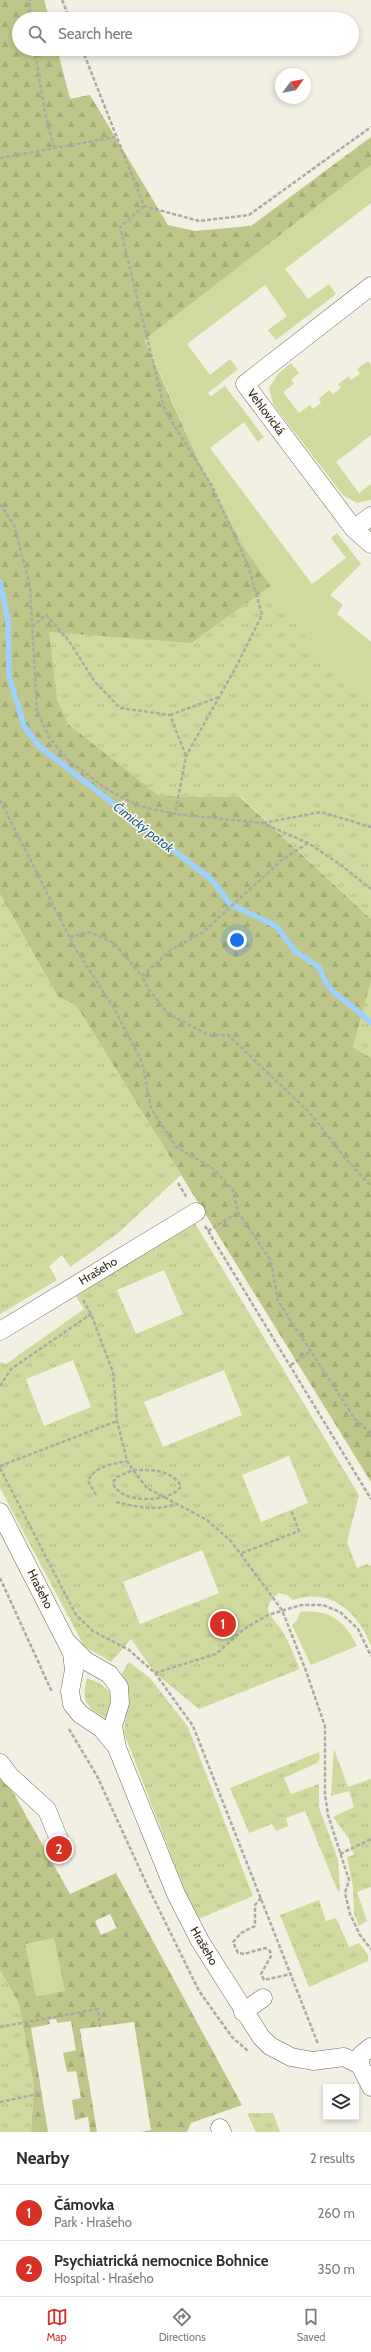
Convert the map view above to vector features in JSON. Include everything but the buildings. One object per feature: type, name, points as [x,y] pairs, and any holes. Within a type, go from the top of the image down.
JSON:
[{"type":"street","name":"Vehlovická","points":[[371,286],[245,384],[354,529],[371,544]]},
{"type":"street","points":[[354,529],[371,516]]},
{"type":"street","name":"Hrašeho","points":[[0,1331],[196,1212]]},
{"type":"street","name":"Hrašeho","points":[[0,1512],[69,1644],[74,1662],[70,1691],[72,1704],[80,1714],[101,1728],[117,1748]]},
{"type":"street","name":"Hrašeho","points":[[69,1644],[86,1661],[109,1674],[119,1687],[120,1703],[113,1726],[117,1748],[176,1894],[200,1941],[243,2012],[261,2037],[280,2053],[302,2060],[344,2057],[360,2065]]},
{"type":"street","points":[[0,1763],[10,1776],[47,1810],[64,1852]]},
{"type":"street","points":[[243,2012],[263,1998]]},
{"type":"street","points":[[371,2047],[361,2055],[360,2065],[371,2087]]},
{"type":"path","points":[[29,12],[30,0]]},
{"type":"path","points":[[62,0],[67,12]]},
{"type":"path","points":[[35,56],[44,97],[46,122],[55,148]]},
{"type":"path","points":[[85,56],[115,137],[144,206]]},
{"type":"path","points":[[144,206],[199,221],[249,215],[371,127]]},
{"type":"path","points":[[0,158],[115,137]]},
{"type":"path","points":[[144,206],[120,227],[165,411],[212,486],[250,568],[262,615],[220,696],[186,756],[175,814]]},
{"type":"path","points":[[0,504],[14,525],[30,586],[37,711],[49,737],[68,760],[108,790],[139,806],[175,814],[262,823],[321,812],[371,827]]},
{"type":"path","points":[[32,627],[46,615],[69,641],[95,682],[120,708],[170,715],[220,696]]},
{"type":"path","points":[[170,715],[186,756]]},
{"type":"path","points":[[0,800],[70,937],[114,1008],[142,1062],[151,1108],[176,1147],[214,1170],[233,1190],[238,1212],[271,1261],[278,1301],[355,1419],[371,1433]]},
{"type":"path","points":[[262,823],[308,843],[342,865],[371,889]]},
{"type":"path","points":[[142,976],[172,950],[202,933],[283,859],[308,843]]},
{"type":"path","points":[[70,937],[90,932],[114,943],[142,976],[148,988],[168,1014],[209,1035],[228,1035],[309,1112],[345,1158],[371,1186]]},
{"type":"path","points":[[178,1183],[291,1365],[371,1499]]},
{"type":"path","points":[[208,1231],[238,1212]]},
{"type":"path","points":[[0,1386],[11,1369],[91,1314],[113,1372],[117,1421],[127,1461],[147,1488],[207,1520],[242,1553],[282,1610],[317,1700],[325,1726],[325,1794],[328,1815],[349,1880],[345,1893],[350,1914],[360,1935],[371,1949]]},
{"type":"path","points":[[291,1365],[311,1351]]},
{"type":"path","points":[[117,1421],[0,1467],[76,1615],[93,1631],[129,1650],[155,1673],[193,1726],[320,2048]]},
{"type":"path","points":[[96,1495],[88,1481],[90,1476],[110,1464],[127,1461]]},
{"type":"path","points":[[133,1470],[152,1470],[173,1476],[181,1486],[179,1490],[166,1497],[150,1499],[130,1497],[114,1487],[113,1482],[117,1477],[133,1470]]},
{"type":"path","points":[[116,1502],[138,1508],[166,1508],[178,1504]]},
{"type":"path","points":[[242,1553],[299,1531],[291,1510]]},
{"type":"path","points":[[155,1673],[216,1654],[244,1629],[268,1615],[301,1605],[323,1604],[340,1612],[358,1629],[371,1656]]},
{"type":"path","points":[[340,1854],[371,1839]]},
{"type":"path","points":[[261,1898],[255,1905],[255,1926],[241,1933],[233,1942],[234,1946],[238,1953],[244,1954],[265,1948],[270,1951],[271,1956],[261,1974],[264,1980],[291,1974]]},
{"type":"path","points":[[0,2027],[98,2009],[100,2026]]},
{"type":"path","points":[[0,2102],[42,2093]]},
{"type":"green space","points":[[0,0],[44,0],[47,12],[12,12],[12,56],[59,56],[70,99],[90,95],[192,643],[271,586],[321,658],[371,697],[371,919],[241,797],[159,796],[0,726]]},
{"type":"green space","points":[[0,0],[44,0],[47,12],[12,12],[12,56],[59,56],[70,99],[90,95],[168,225],[195,231],[251,226],[371,137],[371,165],[145,340],[187,435],[217,497],[252,557],[271,586],[192,643],[49,632],[57,700],[68,724],[159,796],[240,797],[371,919],[371,980],[353,1047],[371,1058],[371,1482],[76,1005],[58,997],[0,894]]},
{"type":"green space","points":[[371,165],[371,203],[285,269],[308,299],[329,284],[336,294],[276,340],[268,330],[287,316],[265,285],[187,344],[210,375],[230,359],[238,369],[208,393],[211,396],[225,386],[264,437],[258,442],[244,422],[210,448],[312,584],[346,558],[331,538],[337,533],[361,564],[330,595],[343,605],[337,614],[371,642],[371,697],[321,658],[242,545],[197,458],[145,339]]},
{"type":"green space","points":[[368,361],[371,365],[371,435],[336,462],[359,493],[371,484],[371,500],[357,503],[343,495],[273,404],[269,388],[278,374],[291,363],[299,373],[291,380],[294,384],[283,392],[299,413],[310,405],[313,409],[321,403],[319,399],[329,390],[333,394],[341,388],[338,384],[349,376],[351,380],[360,374],[357,369]]},
{"type":"green space","points":[[0,894],[58,997],[76,1005],[181,1175],[118,1233],[70,1267],[62,1255],[49,1266],[57,1280],[0,1314]]},
{"type":"green space","points":[[371,980],[371,1058],[353,1047]]},
{"type":"green space","points":[[193,1220],[359,1495],[347,1542],[357,1568],[367,1564],[371,1566],[371,1646],[359,1623],[342,1606],[331,1600],[320,1597],[307,1597],[293,1600],[287,1595],[279,1593],[269,1603],[269,1612],[284,1634],[300,1669],[199,1709],[155,1673],[131,1639],[111,1662],[84,1646],[0,1488],[0,1362],[6,1364],[84,1309],[71,1289]],"holes":[[[164,1270],[183,1314],[136,1334],[117,1290]],[[73,1360],[91,1407],[44,1426],[26,1379]],[[224,1370],[242,1415],[163,1447],[144,1402]],[[289,1456],[308,1503],[261,1522],[242,1475]],[[202,1550],[219,1593],[140,1624],[123,1582]]]},
{"type":"green space","points":[[300,1612],[319,1612],[334,1618],[347,1629],[357,1646],[311,1665],[292,1625],[297,1620]]},
{"type":"green space","points":[[129,1662],[150,1678],[188,1727],[253,1896],[196,1920],[124,1733],[127,1703],[121,1675]]},
{"type":"green space","points":[[87,1678],[99,1683],[109,1691],[112,1705],[107,1719],[94,1711],[87,1703],[85,1698],[85,1686]]},
{"type":"green space","points":[[334,1749],[348,1787],[371,1779],[371,1887],[357,1892],[367,1921],[359,1926],[354,1914],[353,1887],[347,1857],[354,1855],[349,1839],[333,1817],[354,1807],[349,1791],[331,1796]]},
{"type":"green space","points":[[319,1752],[320,1758],[317,1763],[284,1778],[291,1794],[319,1784],[319,1807],[338,1860],[340,1891],[338,1892],[305,1811],[286,1818],[288,1826],[276,1831],[272,1824],[249,1833],[230,1788]]},
{"type":"green space","points":[[0,1769],[70,1894],[116,1873],[242,2105],[191,2123],[187,2132],[141,2132],[151,2130],[134,2022],[80,2029],[97,2132],[90,2132],[88,2117],[75,2120],[72,2100],[81,2098],[76,2071],[67,2072],[63,2053],[76,2050],[71,2021],[57,2023],[56,2019],[49,2020],[50,2024],[31,2028],[48,2132],[31,2132],[34,2086],[19,2004],[0,1970]],"holes":[[[110,1914],[117,1928],[101,1935],[95,1921]]]},
{"type":"green space","points":[[319,1900],[326,1921],[336,1918],[349,1947],[359,1943],[368,1955],[368,1961],[309,1987],[280,1915]]},
{"type":"green space","points":[[54,1938],[65,1991],[36,1997],[25,1944]]},
{"type":"green space","points":[[0,1970],[19,2004],[34,2086],[31,2132],[0,2132]]},
{"type":"green space","points":[[247,2113],[273,2113],[280,2132],[256,2132]]},
{"type":"waterway","name":"Čimický potok","points":[[0,582],[8,620],[9,676],[24,726],[39,746],[212,880],[230,904],[276,926],[296,952],[319,967],[326,983],[335,993],[371,1022]]},
{"type":"place","name":"Čámovka","points":[[223,1624]]},
{"type":"place","name":"Psychiatrická nemocnice Bohnice","points":[[59,1849]]}]
